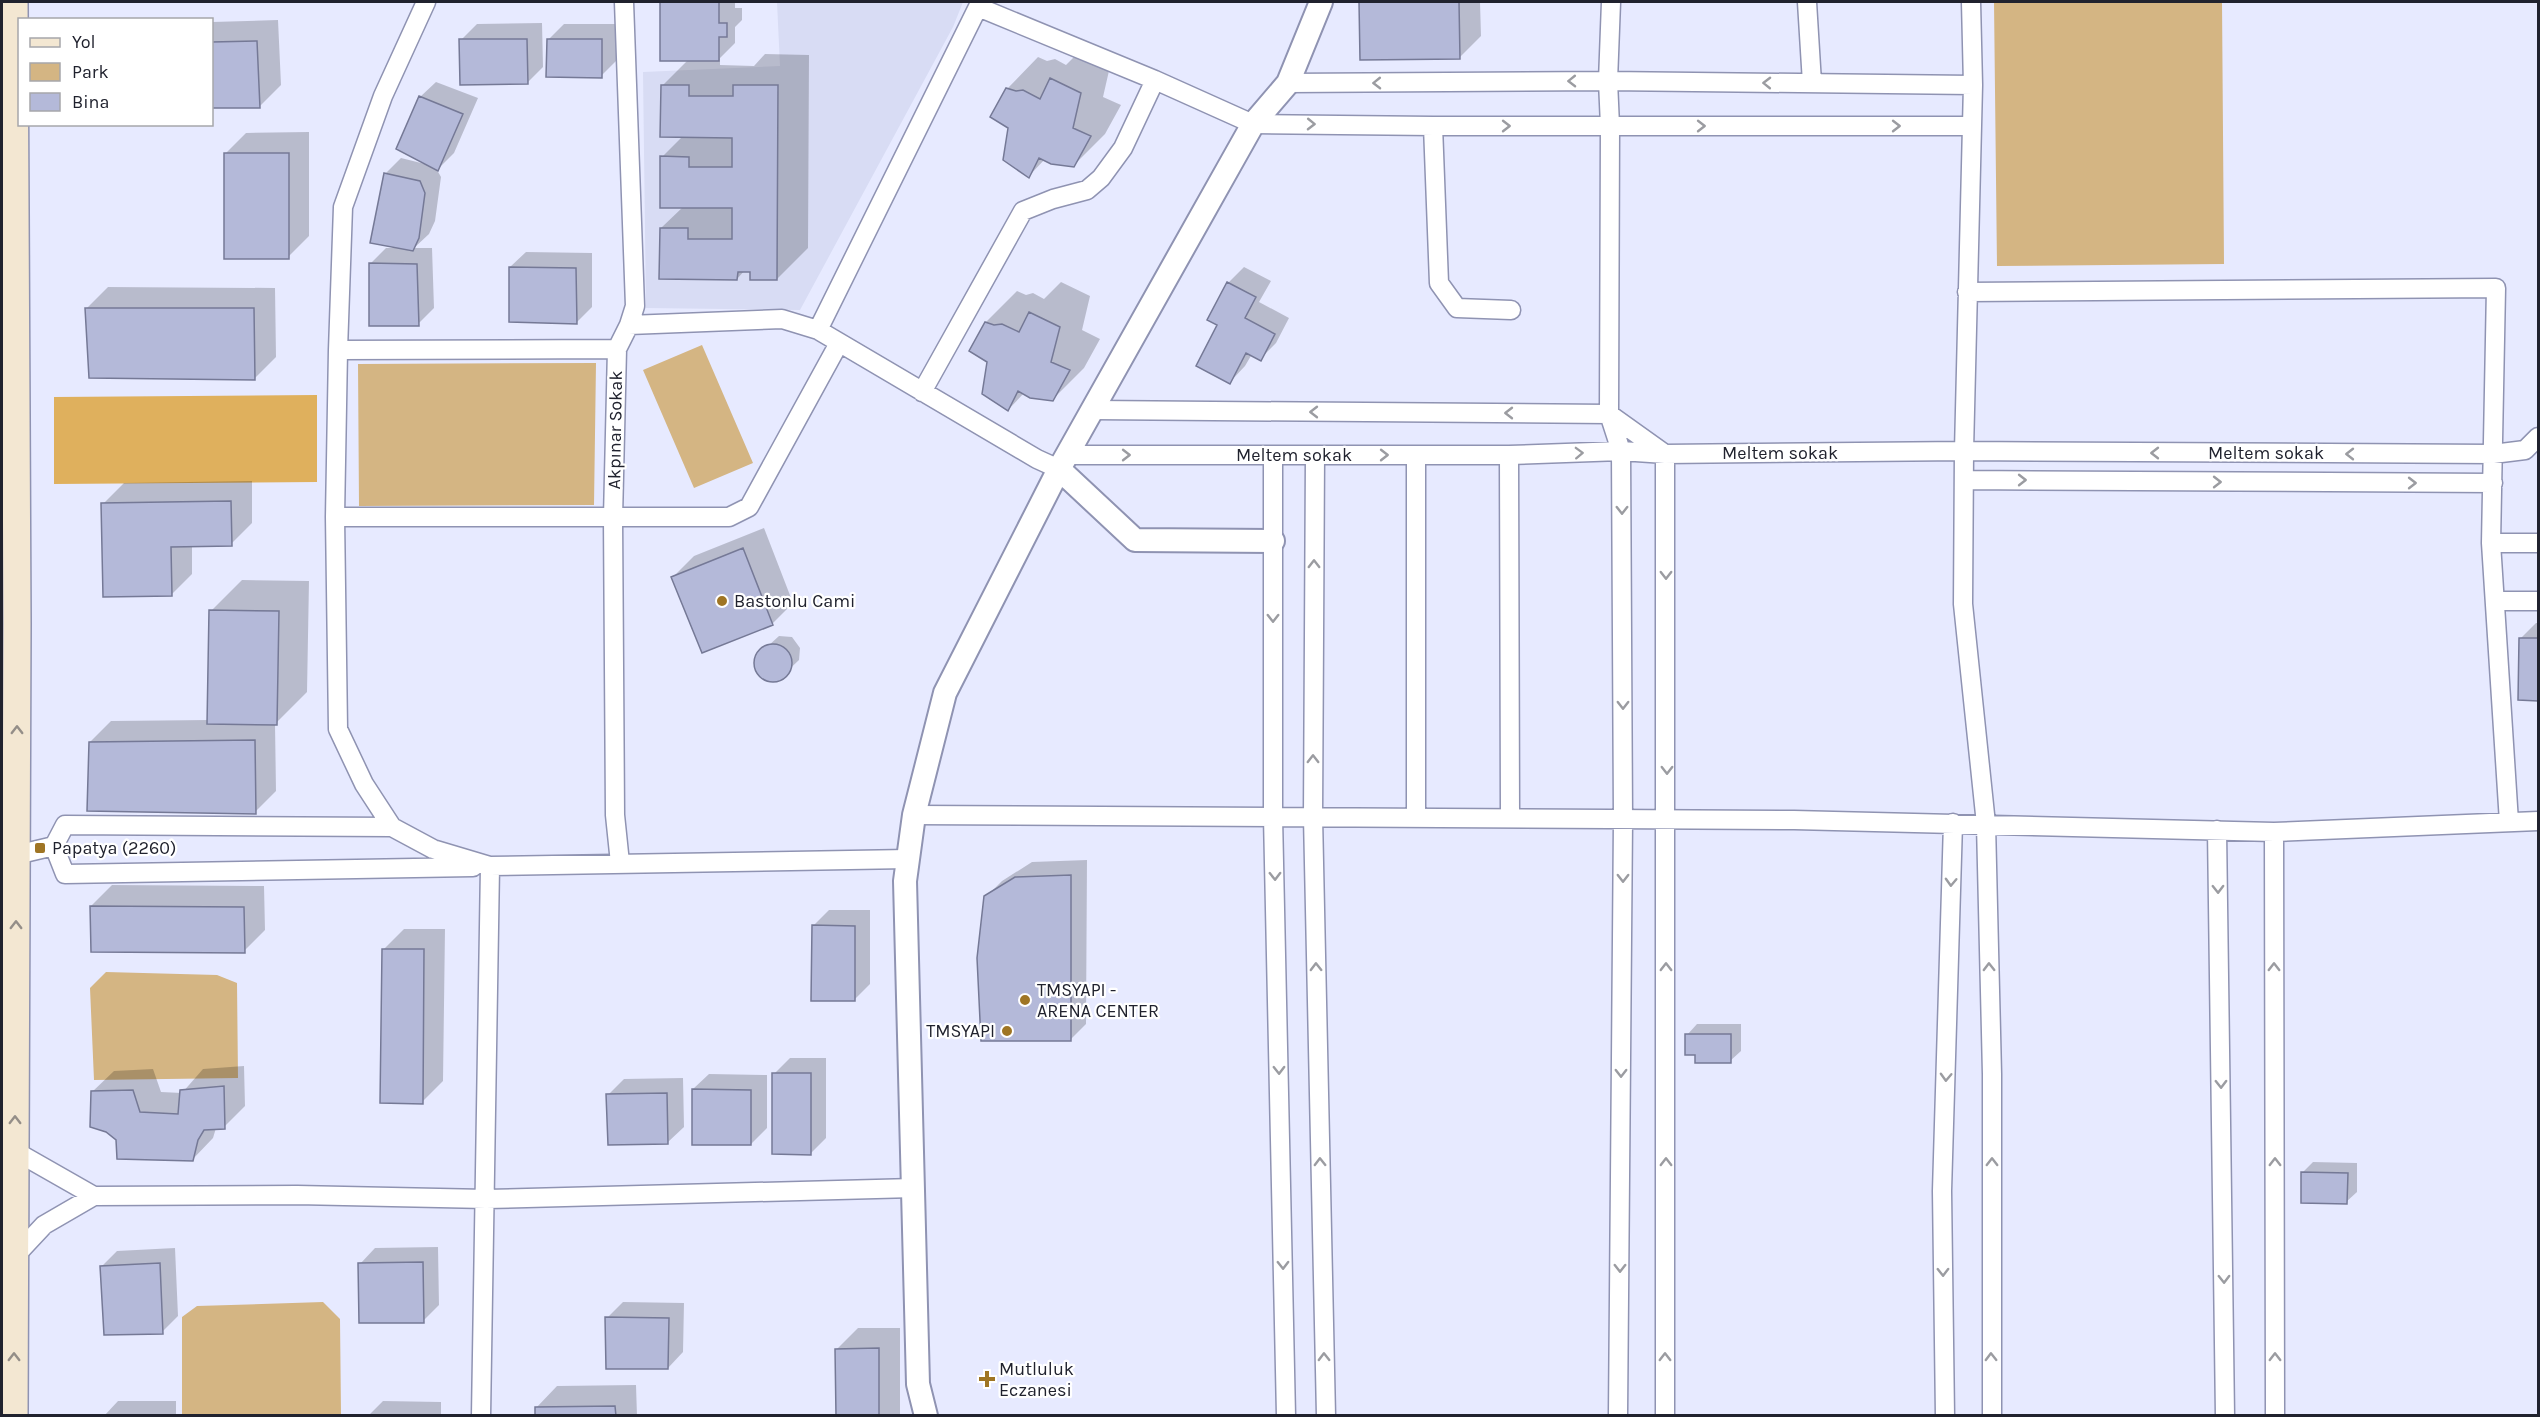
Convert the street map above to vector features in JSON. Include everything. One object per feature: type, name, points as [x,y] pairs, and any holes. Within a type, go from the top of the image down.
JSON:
[{"type":"main road","points":[[14,2],[16,855],[14,1416]]},
{"type":"street","points":[[426,2],[382,96],[343,207],[335,517],[338,729],[364,784],[392,826],[433,849],[490,866]]},
{"type":"street","name":"Akpınar Sokak","points":[[620,863],[615,815],[613,518],[617,349],[629,325],[635,306],[624,2]]},
{"type":"street","points":[[926,1416],[918,1384],[905,881],[914,815],[945,693],[1063,462],[1253,123],[1288,84],[1321,2]]},
{"type":"street","points":[[1611,2],[1608,81],[1610,126],[1609,414],[1621,452],[1623,820],[1618,1416]]},
{"type":"street","points":[[1807,2],[1812,83]]},
{"type":"street","points":[[1971,2],[1973,85],[1967,292],[1963,604],[1986,824],[1992,1074],[1992,1416]]},
{"type":"street","points":[[818,330],[978,4],[1253,123],[1433,126],[1971,126]]},
{"type":"street","points":[[922,392],[1023,211],[1053,199],[1087,190],[1101,178],[1123,148],[1155,80]]},
{"type":"street","points":[[1288,84],[1608,81],[1973,85]]},
{"type":"street","points":[[1433,126],[1439,283],[1457,308],[1511,310]]},
{"type":"street","points":[[1967,292],[2496,288],[2491,543],[2509,822]]},
{"type":"street","points":[[629,325],[782,319],[818,330],[1037,459],[1063,462],[1135,540],[1273,541]]},
{"type":"street","points":[[335,517],[729,517],[749,507],[840,343]]},
{"type":"street","points":[[338,350],[617,349]]},
{"type":"street","points":[[1094,410],[1609,414],[1665,454],[1667,819],[1665,1416]]},
{"type":"street","name":"Meltem sokak","points":[[1063,462],[1273,455],[1509,455],[1621,452],[1665,454],[1964,452],[2493,454],[2525,450],[2538,437]]},
{"type":"street","points":[[1273,455],[1273,817],[1286,1416]]},
{"type":"street","points":[[1315,455],[1312,817],[1326,1416]]},
{"type":"street","points":[[1416,455],[1416,818]]},
{"type":"street","points":[[1509,455],[1510,818]]},
{"type":"street","name":"Meltem sokak","points":[[1964,480],[2493,483]]},
{"type":"street","points":[[2491,543],[2538,543]]},
{"type":"street","points":[[2495,601],[2538,601]]},
{"type":"street","points":[[914,815],[1667,819],[1953,823],[2274,832],[2538,821]]},
{"type":"street","points":[[1945,1416],[1942,1191],[1953,823]]},
{"type":"street","points":[[16,855],[54,846],[65,825],[392,826]]},
{"type":"street","points":[[2217,830],[2225,1416]]},
{"type":"street","points":[[2274,832],[2275,1416]]},
{"type":"street","points":[[54,846],[65,874],[908,859]]},
{"type":"street","points":[[481,1416],[490,866]]},
{"type":"street","points":[[15,1151],[94,1196]]},
{"type":"street","points":[[15,1256],[44,1225],[94,1196],[297,1195],[486,1199],[914,1188]]},
{"type":"street","points":[[910,1416],[918,1384]]},
{"type":"street","points":[[918,1384],[932,1416]]},
{"type":"shaded area","points":[[777,2],[963,2],[953,27],[800,310],[646,308],[643,72],[780,66]]},
{"type":"shaded area","points":[[317,395],[317,482],[54,484],[54,397]]},
{"type":"green space","points":[[1994,2],[2222,2],[2224,264],[1997,266]]},
{"type":"green space","points":[[702,345],[753,463],[694,488],[643,370]]},
{"type":"green space","points":[[596,363],[594,505],[359,506],[358,364]]},
{"type":"green space","points":[[106,972],[217,975],[237,983],[238,1078],[94,1080],[90,988]]},
{"type":"green space","points":[[323,1302],[340,1319],[341,1415],[182,1415],[182,1317],[197,1306]]},
{"type":"building","points":[[660,2],[719,2],[719,23],[727,23],[727,37],[719,37],[719,61],[660,61]]},
{"type":"building","points":[[1359,2],[1459,2],[1460,59],[1360,60]]},
{"type":"building","points":[[459,39],[527,39],[528,84],[460,85]]},
{"type":"building","points":[[547,39],[602,39],[602,78],[546,77]]},
{"type":"building","points":[[257,41],[260,108],[213,108],[213,42]]},
{"type":"building","points":[[1050,78],[1081,93],[1073,128],[1091,136],[1074,167],[1051,164],[1039,158],[1029,178],[1003,160],[1008,128],[990,117],[1006,88],[1016,91],[1023,90],[1040,99]]},
{"type":"building","points":[[661,85],[689,85],[689,96],[733,96],[733,85],[778,85],[777,280],[750,280],[750,272],[738,272],[737,280],[659,279],[660,228],[688,228],[688,239],[732,239],[732,208],[660,208],[660,156],[689,157],[689,167],[732,167],[732,138],[660,137]]},
{"type":"building","points":[[419,96],[463,114],[438,171],[396,149]]},
{"type":"building","points":[[224,153],[289,153],[289,259],[224,259]]},
{"type":"building","points":[[384,173],[420,181],[425,193],[419,238],[413,251],[370,243]]},
{"type":"building","points":[[369,263],[417,264],[419,326],[369,326]]},
{"type":"building","points":[[509,267],[576,268],[577,324],[509,322]]},
{"type":"building","points":[[1227,282],[1256,297],[1245,318],[1275,334],[1261,361],[1246,353],[1230,384],[1196,366],[1217,325],[1207,320]]},
{"type":"building","points":[[85,308],[254,308],[255,380],[89,378]]},
{"type":"building","points":[[1029,312],[1060,327],[1051,362],[1070,370],[1053,401],[1030,398],[1018,391],[1008,411],[982,394],[987,362],[969,351],[985,322],[994,325],[1002,324],[1019,332]]},
{"type":"building","points":[[231,501],[232,546],[171,547],[172,596],[103,597],[101,503]]},
{"type":"building","name":"Bastonlu Cami","points":[[743,548],[773,625],[702,653],[671,577]]},
{"type":"building","points":[[209,610],[279,611],[277,725],[207,724]]},
{"type":"building","points":[[2519,638],[2538,638],[2538,701],[2518,700]]},
{"type":"building","points":[[773,644],[786,650],[792,663],[786,676],[773,682],[760,676],[754,663],[760,650]]},
{"type":"building","points":[[255,740],[256,814],[87,811],[89,742]]},
{"type":"building","name":"TMSYAPI - ARENA CENTER","points":[[1071,875],[1071,1041],[981,1041],[977,958],[984,896],[1015,877]]},
{"type":"building","points":[[90,906],[244,907],[245,953],[91,952]]},
{"type":"building","points":[[812,925],[855,926],[855,1001],[811,1001]]},
{"type":"building","points":[[382,949],[424,949],[423,1104],[380,1103]]},
{"type":"building","points":[[1685,1034],[1731,1034],[1731,1063],[1695,1063],[1695,1055],[1685,1055]]},
{"type":"building","points":[[772,1073],[811,1073],[811,1155],[772,1154]]},
{"type":"building","points":[[224,1086],[225,1129],[204,1130],[198,1140],[193,1161],[117,1159],[116,1140],[106,1132],[90,1127],[91,1091],[133,1090],[140,1112],[178,1114],[180,1090]]},
{"type":"building","points":[[692,1089],[751,1090],[751,1145],[692,1145]]},
{"type":"building","points":[[667,1093],[668,1144],[608,1145],[606,1094]]},
{"type":"building","points":[[2301,1172],[2348,1173],[2347,1204],[2301,1203]]},
{"type":"building","points":[[423,1262],[424,1323],[359,1323],[358,1263]]},
{"type":"building","points":[[160,1263],[163,1334],[104,1335],[100,1266]]},
{"type":"building","points":[[605,1317],[669,1318],[668,1369],[606,1369]]},
{"type":"building","points":[[879,1348],[879,1416],[836,1416],[835,1349]]},
{"type":"building","points":[[615,1406],[616,1416],[535,1416],[535,1407]]},
{"type":"place","name":"Bastonlu Cami","points":[[722,601]]},
{"type":"place","name":"Papatya (2260)","points":[[40,848]]},
{"type":"place","name":"TMSYAPI - ARENA CENTER","points":[[1025,1000]]},
{"type":"place","name":"TMSYAPI","points":[[1007,1031]]},
{"type":"place","name":"Mutluluk Eczanesi","points":[[987,1379]]}]
